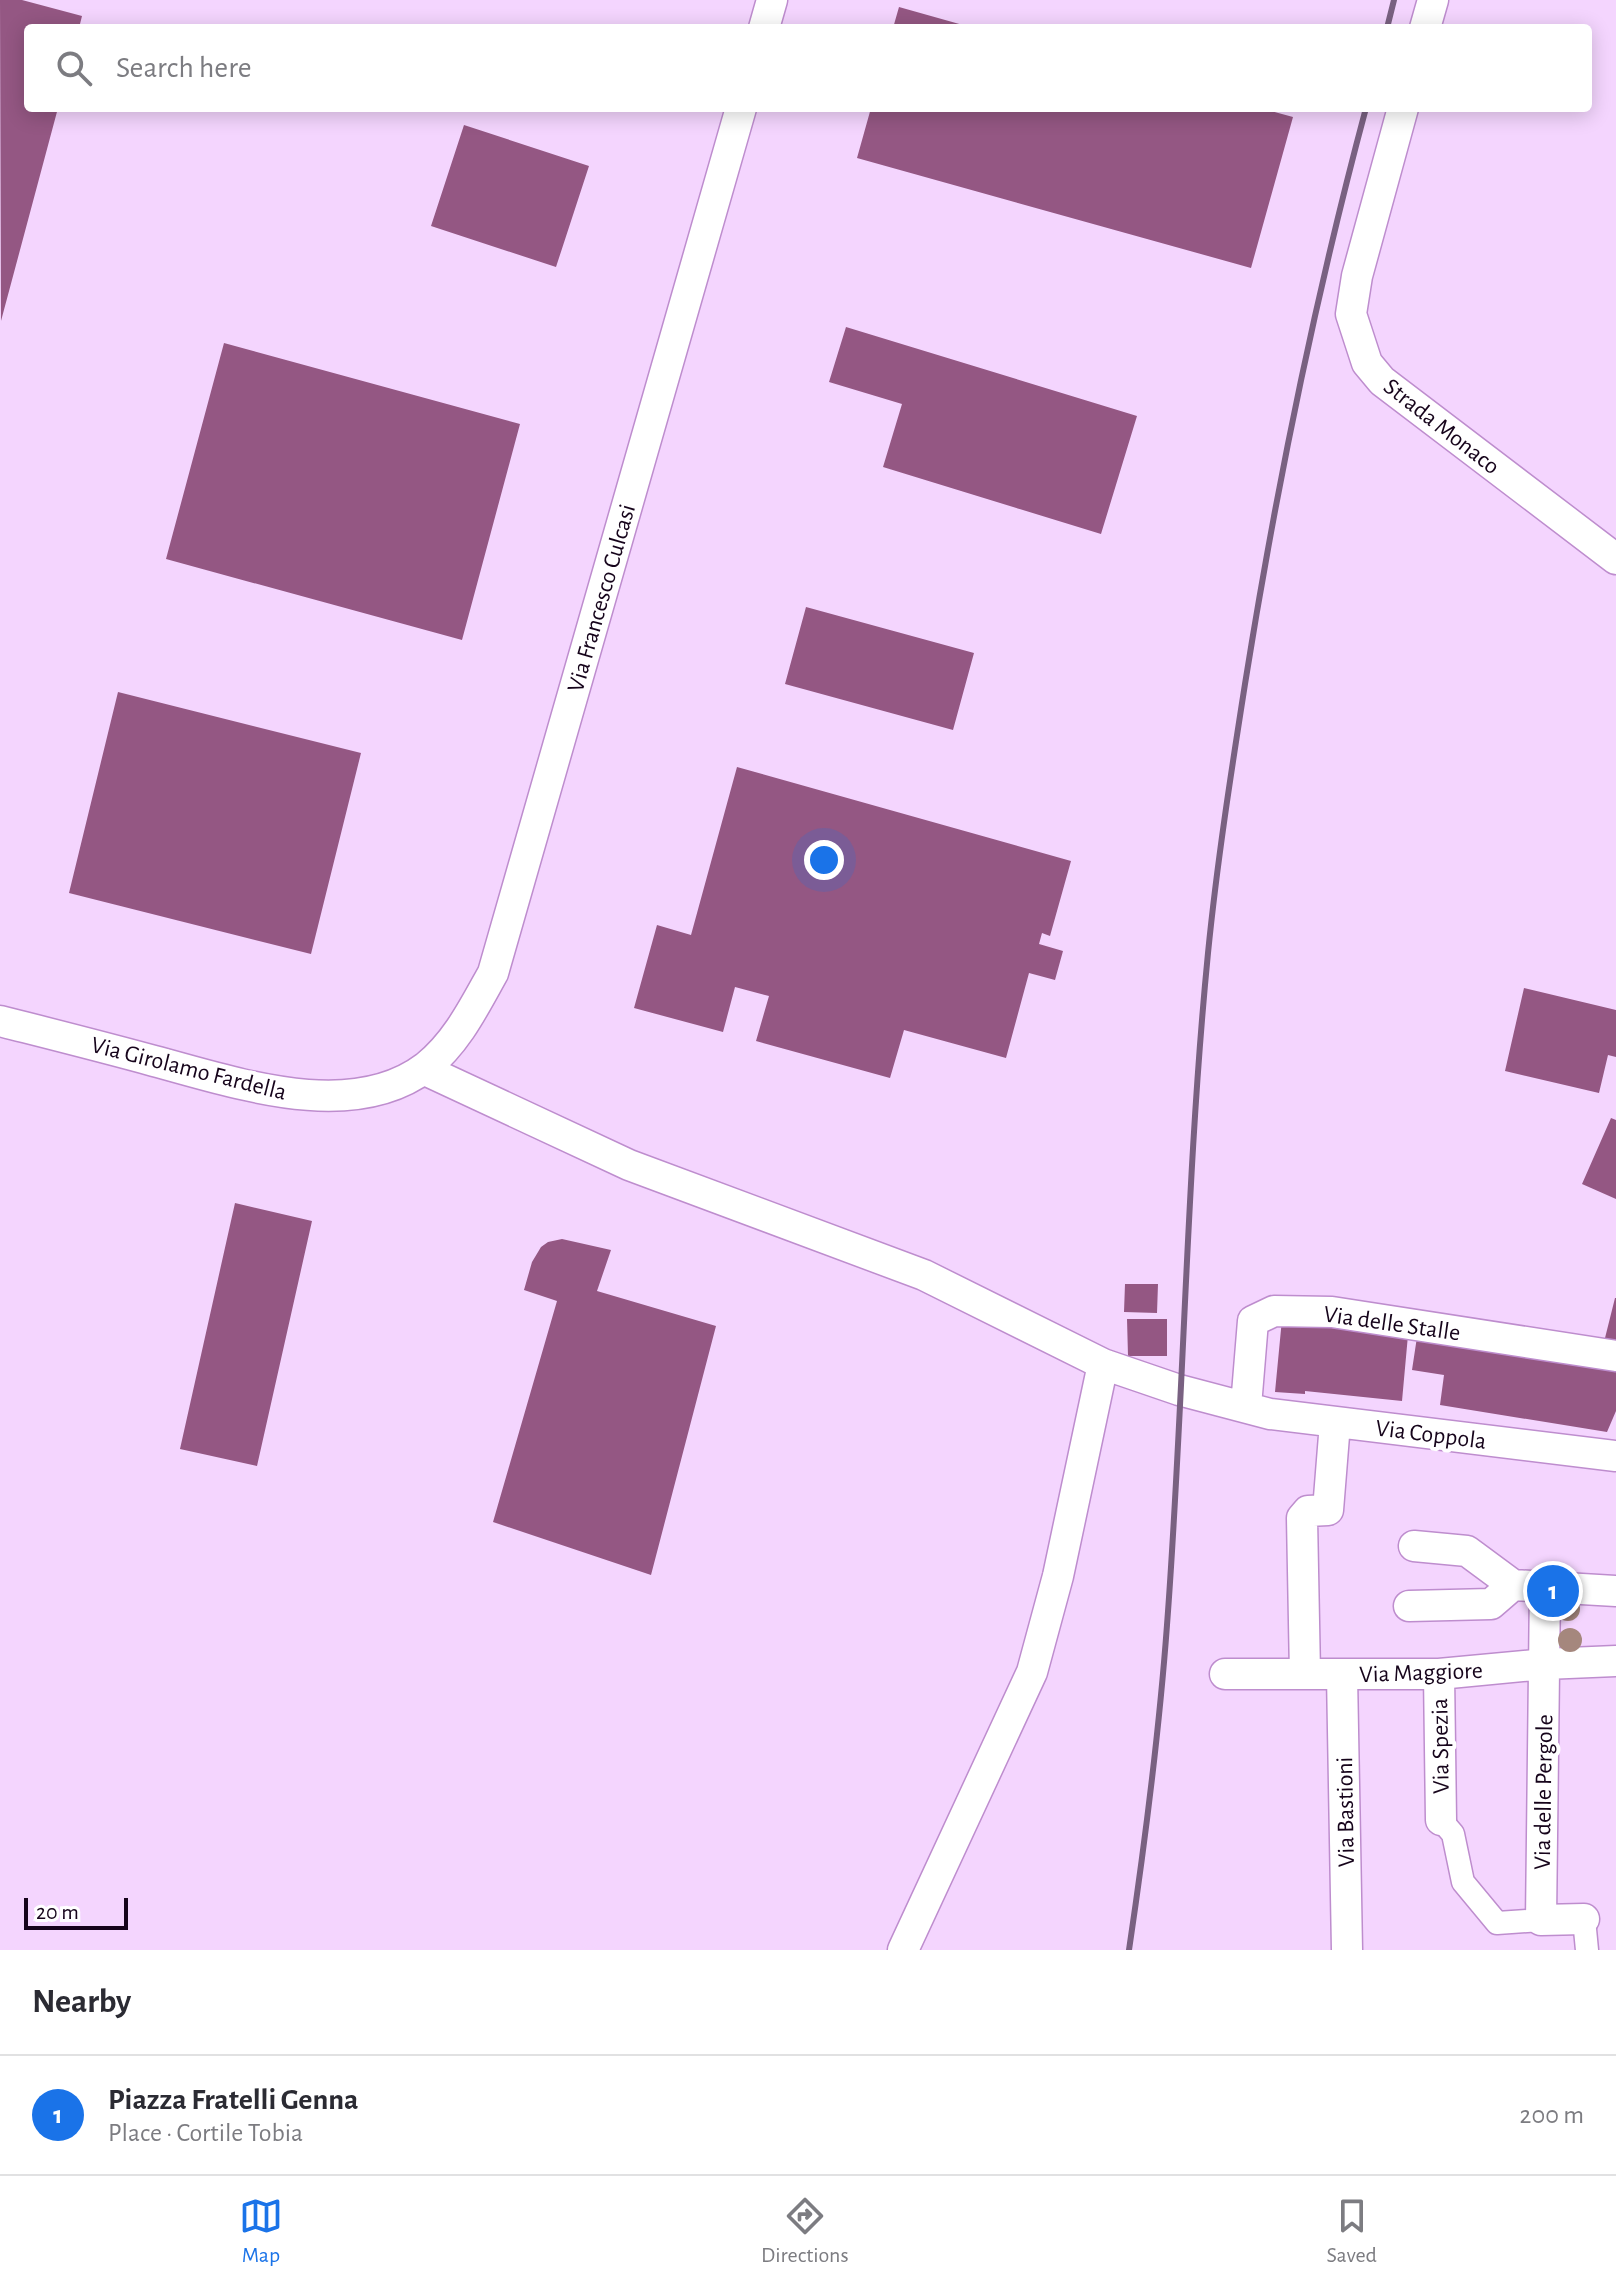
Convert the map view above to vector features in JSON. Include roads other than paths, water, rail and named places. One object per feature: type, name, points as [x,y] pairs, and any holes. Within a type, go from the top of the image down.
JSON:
[{"type":"street","points":[[765,24],[772,0]]},
{"type":"street","points":[[1426,24],[1433,0]]},
{"type":"street","name":"Via Francesco Culcasi","points":[[423,1069],[449,1047],[493,973],[740,112]]},
{"type":"street","name":"Strada Monaco","points":[[1402,112],[1357,276],[1351,314],[1367,363],[1382,381],[1616,559]]},
{"type":"street","name":"Via Girolamo Fardella","points":[[0,1021],[275,1092],[335,1096],[386,1087],[423,1069]]},
{"type":"street","name":"Via Coppola","points":[[423,1069],[629,1165],[924,1275],[1103,1364],[1179,1390],[1270,1414],[1616,1456]]},
{"type":"street","name":"Via delle Stalle","points":[[1246,1406],[1253,1321],[1274,1311],[1332,1312],[1616,1356]]},
{"type":"street","points":[[903,1950],[1032,1672],[1058,1576],[1103,1364]]},
{"type":"street","points":[[1305,1674],[1302,1518],[1308,1511],[1328,1510],[1335,1423]]},
{"type":"street","points":[[1414,1546],[1467,1551],[1502,1594]]},
{"type":"street","points":[[1409,1606],[1545,1587],[1616,1591]]},
{"type":"street","name":"Via delle Pergole","points":[[1541,1920],[1545,1587]]},
{"type":"street","name":"Via Maggiore","points":[[1225,1674],[1439,1674],[1616,1661]]},
{"type":"street","name":"Via Spezia","points":[[1439,1674],[1441,1820],[1453,1834],[1463,1882],[1497,1923],[1584,1919],[1587,1950]]},
{"type":"street","name":"Via Bastioni","points":[[1342,1675],[1347,1950]]},
{"type":"railway","points":[[1388,24],[1394,0]]},
{"type":"railway","points":[[1129,1950],[1164,1666],[1195,1121],[1216,886],[1245,684],[1283,467],[1313,323],[1365,112]]},
{"type":"place","name":"Piazza Fratelli Genna","points":[[1553,1591]]}]
